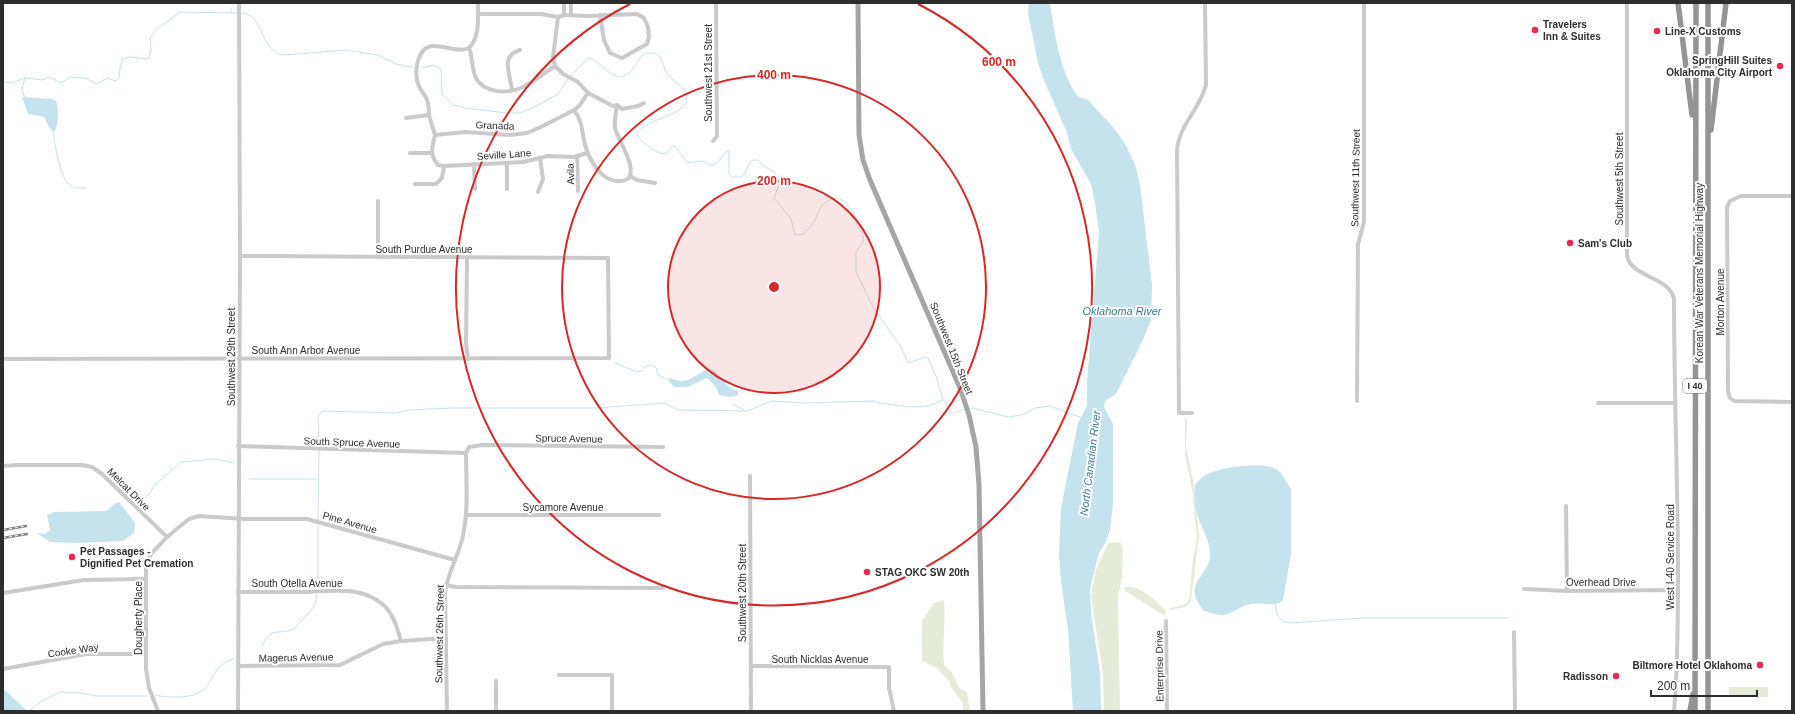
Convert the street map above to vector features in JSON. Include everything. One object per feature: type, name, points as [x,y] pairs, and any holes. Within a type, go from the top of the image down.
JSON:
[{"type":"highway","points":[[1678,3],[1690,91],[1695,159]]},
{"type":"highway","name":"Korean War Veterans Memorial Highway","points":[[1695,711],[1696,3]]},
{"type":"highway","name":"Korean War Veterans Memorial Highway","points":[[1708,3],[1708,711]]},
{"type":"highway","points":[[1708,148],[1726,3]]},
{"type":"highway","points":[[1690,711],[1696,676]]},
{"type":"highway","points":[[1708,682],[1711,711]]},
{"type":"main road","name":"Southwest 15th Street","points":[[858,3],[859,135],[864,160],[870,180],[960,388],[976,447],[979,485],[983,711]]},
{"type":"street","name":"Southwest 29th Street","points":[[238,3],[240,256],[238,711]]},
{"type":"street","points":[[415,184],[436,184],[442,178],[444,166],[438,165],[431,153],[431,146],[435,135],[427,100],[418,82],[420,55],[425,49],[431,46],[459,50],[469,48],[474,43],[476,35],[478,3]]},
{"type":"street","points":[[564,3],[564,15]]},
{"type":"street","points":[[571,3],[571,15]]},
{"type":"street","name":"Southwest 21st Street","points":[[713,141],[717,136],[716,3]]},
{"type":"street","points":[[1192,413],[1179,413],[1177,150],[1178,139],[1203,94],[1206,85],[1205,3]]},
{"type":"street","name":"Southwest 11th Street","points":[[1357,401],[1358,244],[1364,222],[1364,3]]},
{"type":"street","name":"Southwest 5th Street","points":[[1627,3],[1627,256],[1633,266],[1667,286],[1673,294],[1674,403]]},
{"type":"street","points":[[478,14],[541,14],[558,17],[564,15],[637,14],[644,18],[648,27],[649,37],[647,44],[622,58],[610,54],[604,40],[600,15]]},
{"type":"street","points":[[558,17],[553,58],[555,66],[567,76],[578,82],[588,93],[613,106],[617,105],[622,109],[638,106],[644,103]]},
{"type":"street","points":[[469,48],[472,56],[474,74],[481,84],[494,90],[512,90],[522,87],[555,66]]},
{"type":"street","points":[[512,90],[508,59],[510,54],[520,50]]},
{"type":"street","name":"Granada","points":[[435,135],[465,132],[510,135],[526,133],[541,128],[574,110],[579,106],[588,93]]},
{"type":"street","points":[[617,105],[615,127],[629,160],[630,176]]},
{"type":"street","points":[[574,110],[581,122],[584,141],[588,153],[606,178],[619,182],[628,179],[630,176]]},
{"type":"street","points":[[406,118],[430,116]]},
{"type":"street","points":[[410,153],[431,153]]},
{"type":"street","name":"Seville Lane","points":[[444,166],[523,162],[553,156],[577,156],[588,153]]},
{"type":"street","name":"Avila","points":[[577,156],[578,191]]},
{"type":"street","points":[[538,192],[544,179],[540,158]]},
{"type":"street","points":[[507,163],[507,189]]},
{"type":"street","points":[[474,164],[475,189]]},
{"type":"street","points":[[630,176],[642,182],[655,183]]},
{"type":"street","name":"Morton Avenue","points":[[1792,196],[1741,196],[1730,201],[1727,207],[1728,391],[1730,398],[1734,401],[1792,402]]},
{"type":"street","points":[[378,201],[378,257]]},
{"type":"street","name":"South Purdue Avenue","points":[[240,256],[608,258],[609,358]]},
{"type":"street","points":[[466,258],[466,344],[468,358]]},
{"type":"street","name":"South Ann Arbor Avenue","points":[[3,359],[609,358]]},
{"type":"street","points":[[1598,403],[1674,403]]},
{"type":"street","name":"West I-40 Service Road","points":[[1674,403],[1678,486],[1677,668],[1674,711]]},
{"type":"street","name":"South Spruce Avenue","points":[[238,446],[466,453]]},
{"type":"street","name":"Spruce Avenue","points":[[466,453],[469,447],[475,446],[663,447]]},
{"type":"street","name":"Southwest 26th Street","points":[[446,711],[446,585],[462,540],[466,515],[466,453]]},
{"type":"street","name":"Melcat Drive","points":[[3,466],[82,465],[92,467],[101,473],[166,537]]},
{"type":"street","name":"Southwest 20th Street","points":[[750,476],[751,711]]},
{"type":"street","points":[[1566,506],[1567,590]]},
{"type":"street","name":"Sycamore Avenue","points":[[466,515],[659,515]]},
{"type":"street","name":"Dougherty Place","points":[[158,711],[147,680],[146,579],[148,558],[166,537],[189,519],[199,516],[238,518]]},
{"type":"street","name":"Pine Avenue","points":[[238,518],[297,518],[315,520],[455,560]]},
{"type":"street","points":[[3,593],[80,580],[146,579]]},
{"type":"street","points":[[446,585],[464,587],[663,588]]},
{"type":"street","name":"Overhead Drive","points":[[1524,589],[1678,590]]},
{"type":"street","name":"South Otella Avenue","points":[[238,592],[354,591],[369,596],[382,603],[390,613],[401,641]]},
{"type":"street","name":"Enterprise Drive","points":[[1166,621],[1167,711]]},
{"type":"street","points":[[1514,632],[1515,711]]},
{"type":"street","name":"Magerus Avenue","points":[[238,666],[340,664],[383,644],[401,641],[446,638]]},
{"type":"street","name":"Cooke Way","points":[[3,669],[86,654],[146,654]]},
{"type":"street","name":"South Nicklas Avenue","points":[[751,666],[889,667],[889,688],[894,711]]},
{"type":"street","points":[[559,675],[612,675],[612,711]]},
{"type":"street","points":[[496,681],[496,711]]},
{"type":"green space","points":[[1185,419],[1187,419],[1186,447],[1194,485],[1199,537],[1191,601],[1185,607],[1170,610],[1170,608],[1186,604],[1190,597],[1192,565],[1197,538],[1192,489],[1185,454]]},
{"type":"green space","points":[[1120,542],[1123,547],[1122,577],[1118,597],[1120,711],[1104,711],[1103,674],[1091,597],[1095,572],[1108,543]]},
{"type":"green space","points":[[1125,587],[1137,588],[1147,594],[1166,610],[1165,616],[1125,591]]},
{"type":"green space","points":[[944,600],[944,665],[952,672],[959,688],[967,692],[970,711],[963,711],[963,703],[951,687],[949,681],[937,668],[922,661],[922,621],[934,603]]},
{"type":"green space","points":[[1729,687],[1768,687],[1768,697],[1729,697]]},
{"type":"water","name":"Oklahoma River","points":[[1029,3],[1050,3],[1059,52],[1066,75],[1078,97],[1087,99],[1112,126],[1124,142],[1135,164],[1140,185],[1152,285],[1151,320],[1141,344],[1116,394],[1105,401],[1104,407],[1113,424],[1113,504],[1110,530],[1106,542],[1099,553],[1090,588],[1091,613],[1100,673],[1101,711],[1073,711],[1068,629],[1061,582],[1059,554],[1061,508],[1078,423],[1087,406],[1087,382],[1099,232],[1091,184],[1071,149],[1066,130],[1045,83],[1038,63],[1028,13]]},
{"type":"water","points":[[22,97],[52,99],[56,101],[58,117],[54,132],[49,127],[44,117],[28,114]]},
{"type":"water","points":[[711,369],[718,374],[725,383],[738,391],[738,395],[730,397],[719,395],[716,387],[707,378],[687,387],[674,387],[668,380],[670,378],[685,381],[703,371]]},
{"type":"water","points":[[1241,466],[1268,466],[1273,468],[1281,473],[1291,489],[1291,554],[1283,600],[1277,604],[1247,605],[1226,615],[1220,615],[1204,611],[1197,601],[1195,593],[1195,586],[1209,563],[1210,550],[1196,511],[1195,486],[1203,477],[1215,471]]},
{"type":"water","points":[[119,502],[135,523],[134,533],[123,541],[77,543],[50,542],[38,534],[45,534],[50,530],[47,515],[54,512],[106,511]]},
{"type":"water","points":[[3,689],[6,691],[27,711],[3,711]]},
{"type":"waterway","points":[[3,82],[12,83],[25,78],[42,80],[49,77],[61,83],[70,77],[85,78],[97,84],[107,78],[116,81],[119,78],[123,59],[129,57],[148,59],[151,51],[150,38],[157,29],[180,12],[237,13]]},
{"type":"waterway","points":[[240,13],[248,15],[254,19],[269,46],[275,52],[284,55],[346,50],[378,55],[396,64],[414,68]]},
{"type":"waterway","points":[[570,77],[587,59],[590,58],[595,60],[613,75],[624,76],[633,69],[645,53],[654,53],[661,59],[669,76],[684,90],[687,99],[685,104],[676,112],[650,123],[637,133],[638,137],[647,145],[662,154],[666,154],[672,146],[675,146],[687,163],[702,161],[710,165],[716,164],[727,151],[729,151],[729,174],[732,177],[742,177],[751,162],[753,160],[758,160],[773,171],[779,178],[780,182],[774,198],[791,219],[795,235],[803,234],[807,231],[815,220],[822,206],[830,200],[837,199],[844,202],[855,216],[864,240],[856,252],[856,272],[873,307],[901,347],[908,363],[925,357],[928,358],[936,376],[943,399],[951,413],[965,409]]},
{"type":"waterway","points":[[421,68],[434,65],[441,69],[442,94],[453,105],[465,108],[507,113],[519,113],[533,108],[558,94],[568,79]]},
{"type":"waterway","points":[[25,78],[22,89],[25,98]]},
{"type":"waterway","points":[[53,130],[58,160],[63,176],[71,186],[86,188]]},
{"type":"waterway","points":[[615,363],[637,372],[642,371],[644,367],[653,366],[657,369],[657,374],[668,380]]},
{"type":"waterway","points":[[319,447],[318,416],[321,412],[325,411],[394,413],[408,410],[451,408],[596,408],[665,403],[678,410],[747,411],[772,401],[804,403],[874,401],[877,403],[919,407],[935,404],[942,400]]},
{"type":"waterway","points":[[732,404],[744,410]]},
{"type":"waterway","points":[[969,409],[973,408],[1008,417],[1022,415],[1035,408],[1050,406],[1082,418]]},
{"type":"waterway","points":[[318,521],[319,450]]},
{"type":"waterway","points":[[140,502],[149,494],[156,484],[181,462],[215,459],[234,463]]},
{"type":"waterway","points":[[249,479],[318,479]]},
{"type":"waterway","points":[[318,524],[318,591]]},
{"type":"waterway","points":[[262,646],[272,633],[294,629],[312,609],[317,594]]},
{"type":"waterway","points":[[1275,603],[1277,614],[1280,619],[1290,623],[1363,618],[1509,618]]},
{"type":"waterway","points":[[155,695],[163,697],[177,697],[190,696],[199,692],[206,687],[224,663],[233,659]]},
{"type":"waterway","points":[[29,711],[42,701],[60,692],[80,693],[96,696],[147,696]]},
{"type":"railway","points":[[3,530],[26,526]]},
{"type":"railway","points":[[3,538],[27,534]]},
{"type":"place","name":"Travelers Inn & Suites","points":[[1535,30]]},
{"type":"place","name":"Line-X Customs","points":[[1657,31]]},
{"type":"place","name":"SpringHill Suites Oklahoma City Airport","points":[[1780,66]]},
{"type":"place","name":"Sam's Club","points":[[1570,243]]},
{"type":"place","name":"Pet Passages - Dignified Pet Cremation","points":[[72,557]]},
{"type":"place","name":"STAG OKC SW 20th","points":[[867,572]]},
{"type":"place","name":"Biltmore Hotel Oklahoma","points":[[1760,665]]},
{"type":"place","name":"Radisson","points":[[1616,676]]},
{"type":"water label","name":"North Canadian River","points":[[1090,463]]}]
